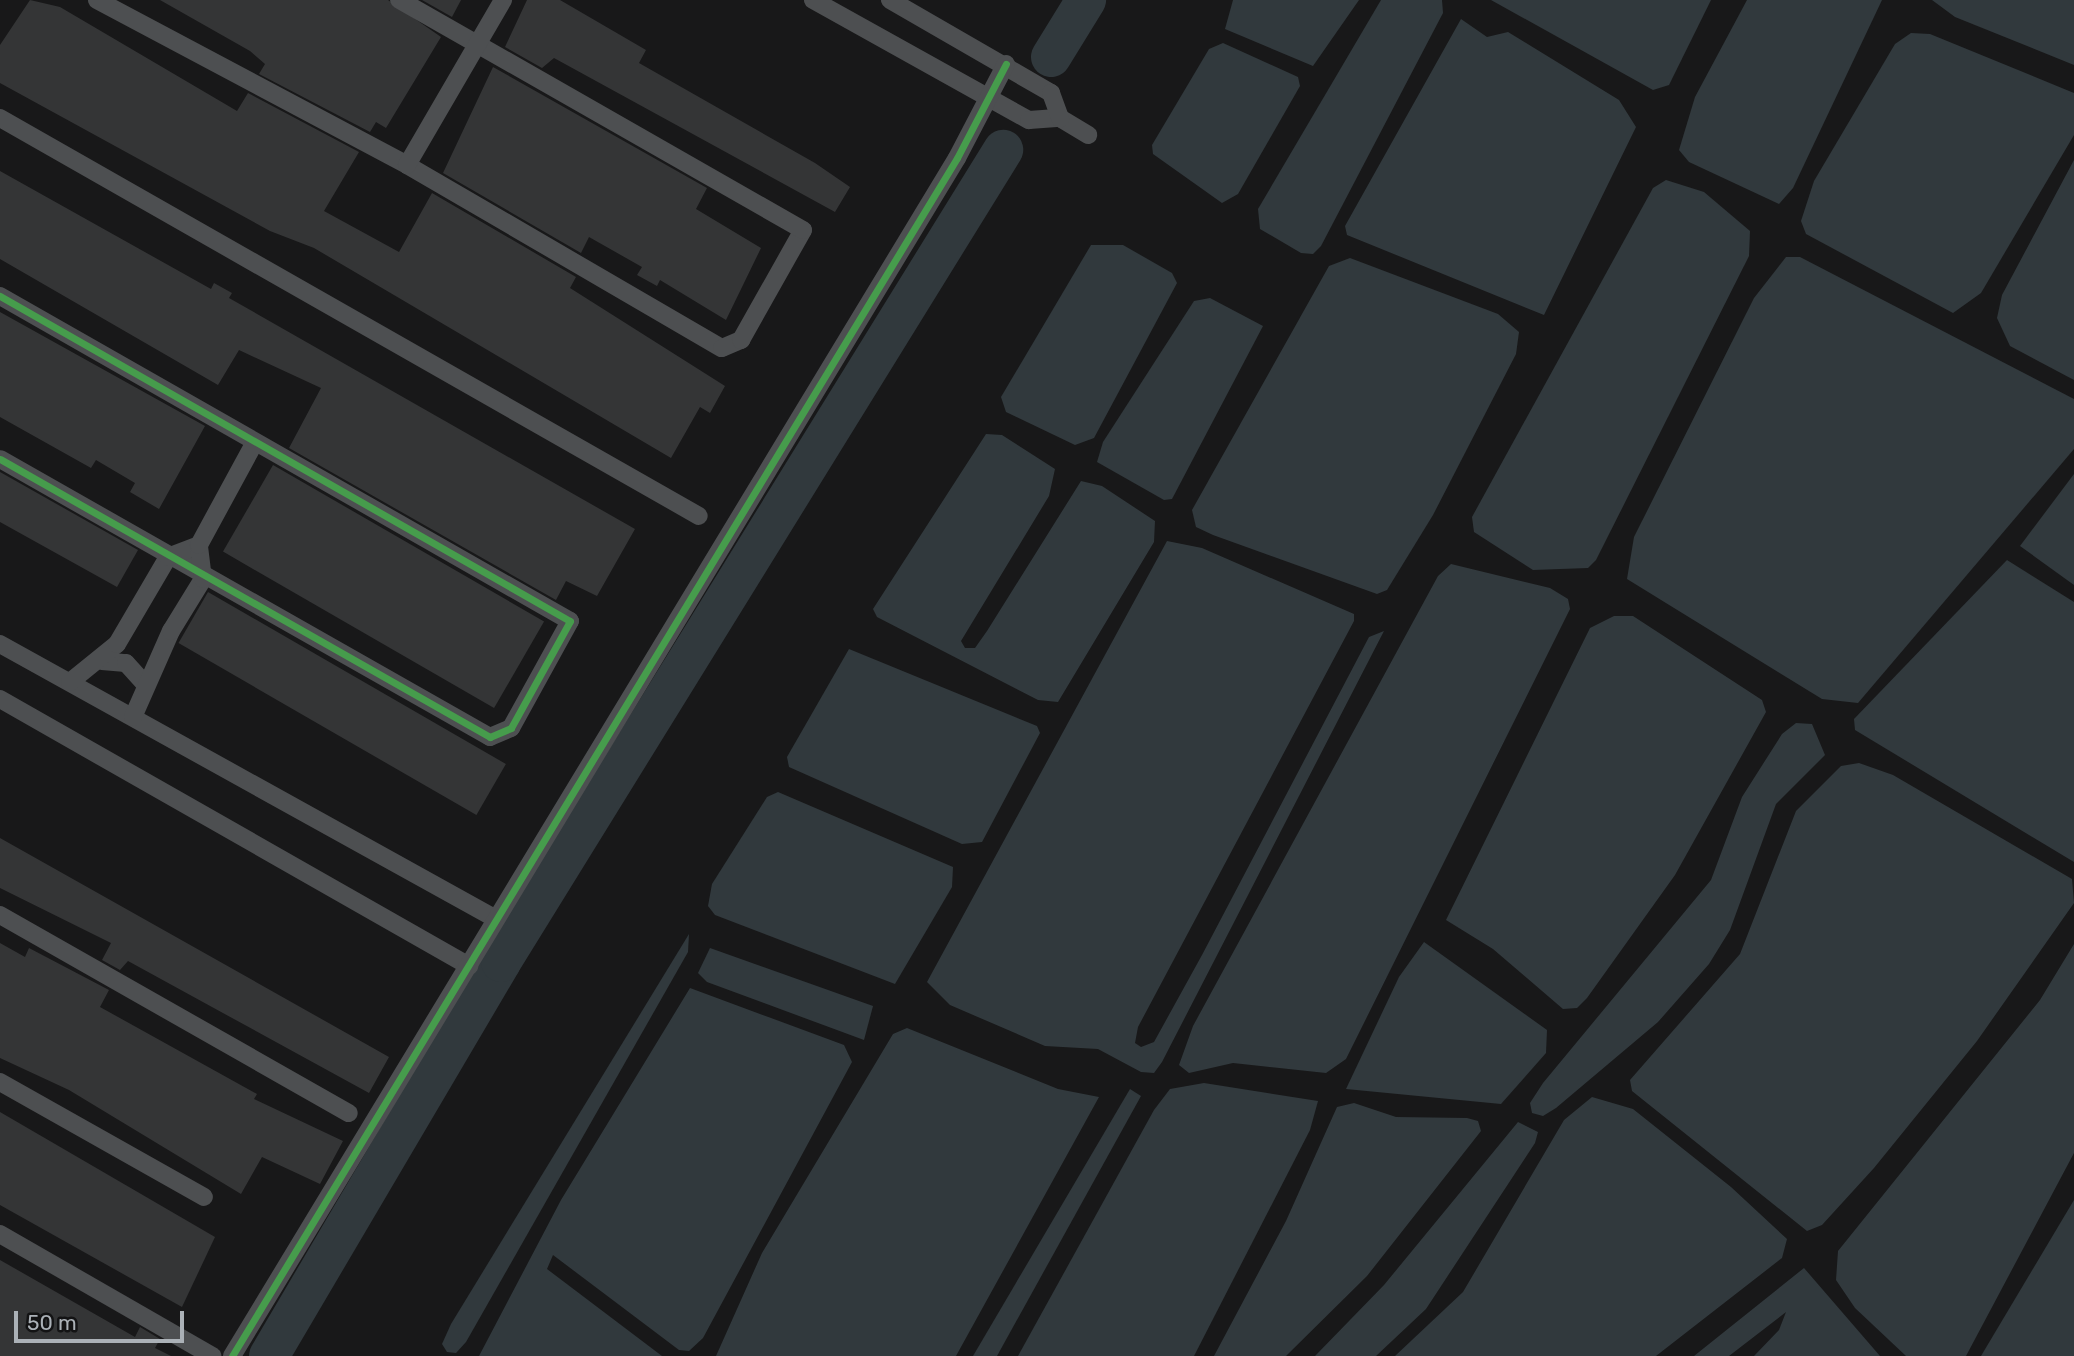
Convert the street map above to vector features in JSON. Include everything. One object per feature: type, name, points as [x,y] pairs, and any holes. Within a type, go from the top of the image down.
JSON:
[{"type":"street","points":[[97,0],[407,165],[722,348],[741,340],[803,239],[803,230],[478,42],[399,0]]},
{"type":"street","points":[[407,165],[503,0]]},
{"type":"street","points":[[813,0],[1029,120],[1060,118],[1088,135]]},
{"type":"street","points":[[890,0],[1006,64],[1051,93],[1060,118]]},
{"type":"street","points":[[232,1356],[989,98],[1006,64]]},
{"type":"street","points":[[0,118],[699,516]]},
{"type":"street","points":[[0,296],[256,442],[566,613],[568,629],[511,728],[490,737],[203,579],[0,459]]},
{"type":"street","points":[[132,717],[145,684],[203,579],[199,545],[256,442]]},
{"type":"street","points":[[71,682],[102,662],[168,557],[199,545]]},
{"type":"street","points":[[0,644],[496,919]]},
{"type":"street","points":[[102,662],[126,663],[145,684]]},
{"type":"street","points":[[0,699],[469,966]]},
{"type":"street","points":[[0,915],[349,1113]]},
{"type":"street","points":[[0,1082],[204,1198]]},
{"type":"street","points":[[0,1234],[212,1356]]},
{"type":"shaded area","points":[[1233,0],[1359,0],[1313,66],[1225,29]]},
{"type":"shaded area","points":[[1381,0],[1442,0],[1443,13],[1321,246],[1313,254],[1301,253],[1260,229],[1258,209]]},
{"type":"shaded area","points":[[1491,0],[1711,0],[1669,85],[1653,90]]},
{"type":"shaded area","points":[[1747,0],[1882,0],[1793,188],[1779,204],[1689,162],[1679,150],[1695,97]]},
{"type":"shaded area","points":[[1932,0],[2074,0],[2074,65],[1955,17]]},
{"type":"shaded area","points":[[1461,19],[1487,37],[1508,32],[1619,100],[1636,127],[1544,315],[1347,235],[1345,226]]},
{"type":"shaded area","points":[[1911,33],[1930,34],[2074,93],[2074,135],[1981,293],[1953,313],[1806,234],[1801,221],[1814,181],[1895,44]]},
{"type":"shaded area","points":[[1223,43],[1298,77],[1300,86],[1238,194],[1222,203],[1153,154],[1152,145],[1209,49]]},
{"type":"shaded area","points":[[2074,160],[2074,380],[2010,346],[1997,318],[2002,295]]},
{"type":"shaded area","points":[[1666,180],[1704,192],[1750,231],[1749,256],[1596,560],[1588,568],[1533,570],[1474,532],[1472,517],[1653,188]]},
{"type":"shaded area","points":[[1091,245],[1123,245],[1172,273],[1177,283],[1094,438],[1075,445],[1006,412],[1001,397]]},
{"type":"shaded area","points":[[1786,257],[1800,257],[2074,399],[2074,449],[1858,703],[1822,699],[1627,579],[1634,537],[1754,298]]},
{"type":"shaded area","points":[[1350,258],[1498,314],[1519,332],[1516,354],[1433,515],[1387,590],[1377,594],[1213,535],[1196,527],[1192,510],[1329,266]]},
{"type":"shaded area","points":[[1210,298],[1263,326],[1172,499],[1164,500],[1097,462],[1103,442],[1194,301]]},
{"type":"shaded area","points":[[986,434],[1002,435],[1055,469],[1049,496],[961,641],[965,648],[975,648],[987,631],[1081,481],[1102,486],[1155,521],[1154,542],[1058,702],[1038,700],[877,617],[873,609]]},
{"type":"shaded area","points":[[2074,474],[2074,585],[2020,546]]},
{"type":"shaded area","points":[[1167,541],[1202,548],[1354,614],[1354,621],[1138,1027],[1135,1043],[1141,1047],[1154,1042],[1369,637],[1384,631],[1154,1073],[1141,1072],[1098,1049],[1045,1046],[950,1005],[927,982]]},
{"type":"shaded area","points":[[2007,560],[2074,602],[2074,862],[1855,730],[1854,719]]},
{"type":"shaded area","points":[[1451,564],[1550,588],[1568,599],[1570,609],[1346,1059],[1326,1073],[1233,1063],[1189,1073],[1179,1065],[1193,1026],[1438,576]]},
{"type":"shaded area","points":[[1614,616],[1633,616],[1762,700],[1766,712],[1675,875],[1587,998],[1577,1008],[1563,1009],[1493,949],[1446,920],[1590,628]]},
{"type":"shaded area","points":[[849,649],[1037,726],[1040,733],[982,842],[962,844],[789,767],[787,757]]},
{"type":"shaded area","points":[[1796,723],[1812,724],[1825,755],[1776,804],[1730,930],[1709,964],[1658,1022],[1556,1108],[1543,1116],[1532,1113],[1530,1103],[1543,1083],[1711,880],[1742,797],[1782,734]]},
{"type":"shaded area","points":[[1859,763],[1893,775],[2072,879],[2074,903],[1977,1041],[1874,1168],[1822,1225],[1807,1231],[1632,1091],[1630,1080],[1740,954],[1796,811],[1841,766]]},
{"type":"shaded area","points":[[778,792],[953,867],[952,887],[895,984],[715,915],[708,906],[712,884],[767,797]]},
{"type":"shaded area","points":[[689,934],[688,952],[466,1342],[456,1353],[447,1352],[442,1344],[451,1324]]},
{"type":"shaded area","points":[[1424,942],[1547,1030],[1546,1053],[1501,1104],[1346,1089],[1399,977]]},
{"type":"shaded area","points":[[2074,944],[2074,1153],[1966,1356],[1906,1356],[1855,1308],[1836,1280],[1838,1251],[2040,1000]]},
{"type":"shaded area","points":[[710,948],[873,1006],[864,1040],[707,982],[698,973]]},
{"type":"shaded area","points":[[690,988],[844,1045],[852,1062],[703,1338],[689,1351],[679,1350],[553,1255],[547,1269],[662,1356],[479,1356],[561,1200]]},
{"type":"shaded area","points":[[907,1028],[1058,1089],[1099,1097],[956,1356],[716,1356],[762,1253],[893,1034]]},
{"type":"shaded area","points":[[1204,1083],[1318,1101],[1310,1130],[1194,1356],[1018,1356],[1154,1110],[1170,1089]]},
{"type":"shaded area","points":[[1130,1089],[1141,1096],[997,1356],[973,1356]]},
{"type":"shaded area","points":[[1592,1097],[1633,1109],[1731,1187],[1787,1239],[1782,1258],[1656,1356],[1395,1356],[1463,1292],[1564,1120]]},
{"type":"shaded area","points":[[1354,1103],[1396,1117],[1467,1118],[1478,1121],[1481,1131],[1367,1276],[1286,1356],[1214,1356],[1286,1221],[1337,1107]]},
{"type":"shaded area","points":[[1518,1122],[1538,1132],[1535,1143],[1426,1309],[1376,1356],[1315,1356],[1384,1285]]},
{"type":"shaded area","points":[[2074,1200],[2074,1356],[1981,1356]]},
{"type":"shaded area","points":[[1804,1268],[1880,1356],[1754,1356],[1779,1330],[1786,1312],[1729,1356],[1694,1356]]},
{"type":"building","points":[[30,0],[60,7],[237,111],[248,93],[359,152],[324,211],[399,252],[432,193],[576,277],[570,288],[725,386],[710,413],[700,407],[671,458],[314,248],[270,231],[0,83],[0,45]]},
{"type":"building","points":[[160,0],[388,0],[441,37],[386,128],[376,122],[370,132],[259,74],[265,64],[250,51]]},
{"type":"building","points":[[422,0],[461,0],[452,17]]},
{"type":"building","points":[[527,0],[560,0],[646,50],[639,63],[815,163],[850,187],[835,212],[554,58],[542,68],[505,47]]},
{"type":"building","points":[[493,67],[707,188],[696,209],[761,248],[726,320],[660,280],[657,286],[637,275],[642,267],[589,237],[581,253],[443,173]]},
{"type":"building","points":[[0,171],[211,289],[214,283],[232,293],[229,298],[635,529],[597,596],[566,581],[556,600],[289,448],[321,388],[239,350],[218,385],[0,259]]},
{"type":"building","points":[[0,312],[205,426],[159,509],[130,492],[135,483],[96,460],[91,468],[0,417]]},
{"type":"building","points":[[273,465],[544,622],[494,708],[223,552]]},
{"type":"building","points":[[0,472],[138,550],[117,587],[0,522]]},
{"type":"building","points":[[208,592],[506,764],[476,815],[179,643]]},
{"type":"building","points":[[0,838],[389,1057],[369,1093],[128,961],[120,970],[102,960],[111,943],[0,888]]},
{"type":"building","points":[[0,943],[25,957],[29,948],[109,990],[100,1007],[257,1094],[254,1099],[343,1141],[320,1184],[262,1157],[241,1194],[69,1090],[0,1058]]},
{"type":"building","points":[[0,1112],[215,1237],[182,1307],[0,1205]]},
{"type":"building","points":[[0,1260],[135,1337],[140,1327],[160,1339],[155,1348],[171,1356],[0,1356]]},
{"type":"waterway","points":[[1051,57],[1086,0]]},
{"type":"waterway","points":[[269,1356],[501,962],[1003,150]]},
{"type":"cycle path","points":[[232,1356],[957,158],[1006,64]]},
{"type":"cycle path","points":[[0,296],[570,621],[511,728],[490,737],[0,459]]}]
